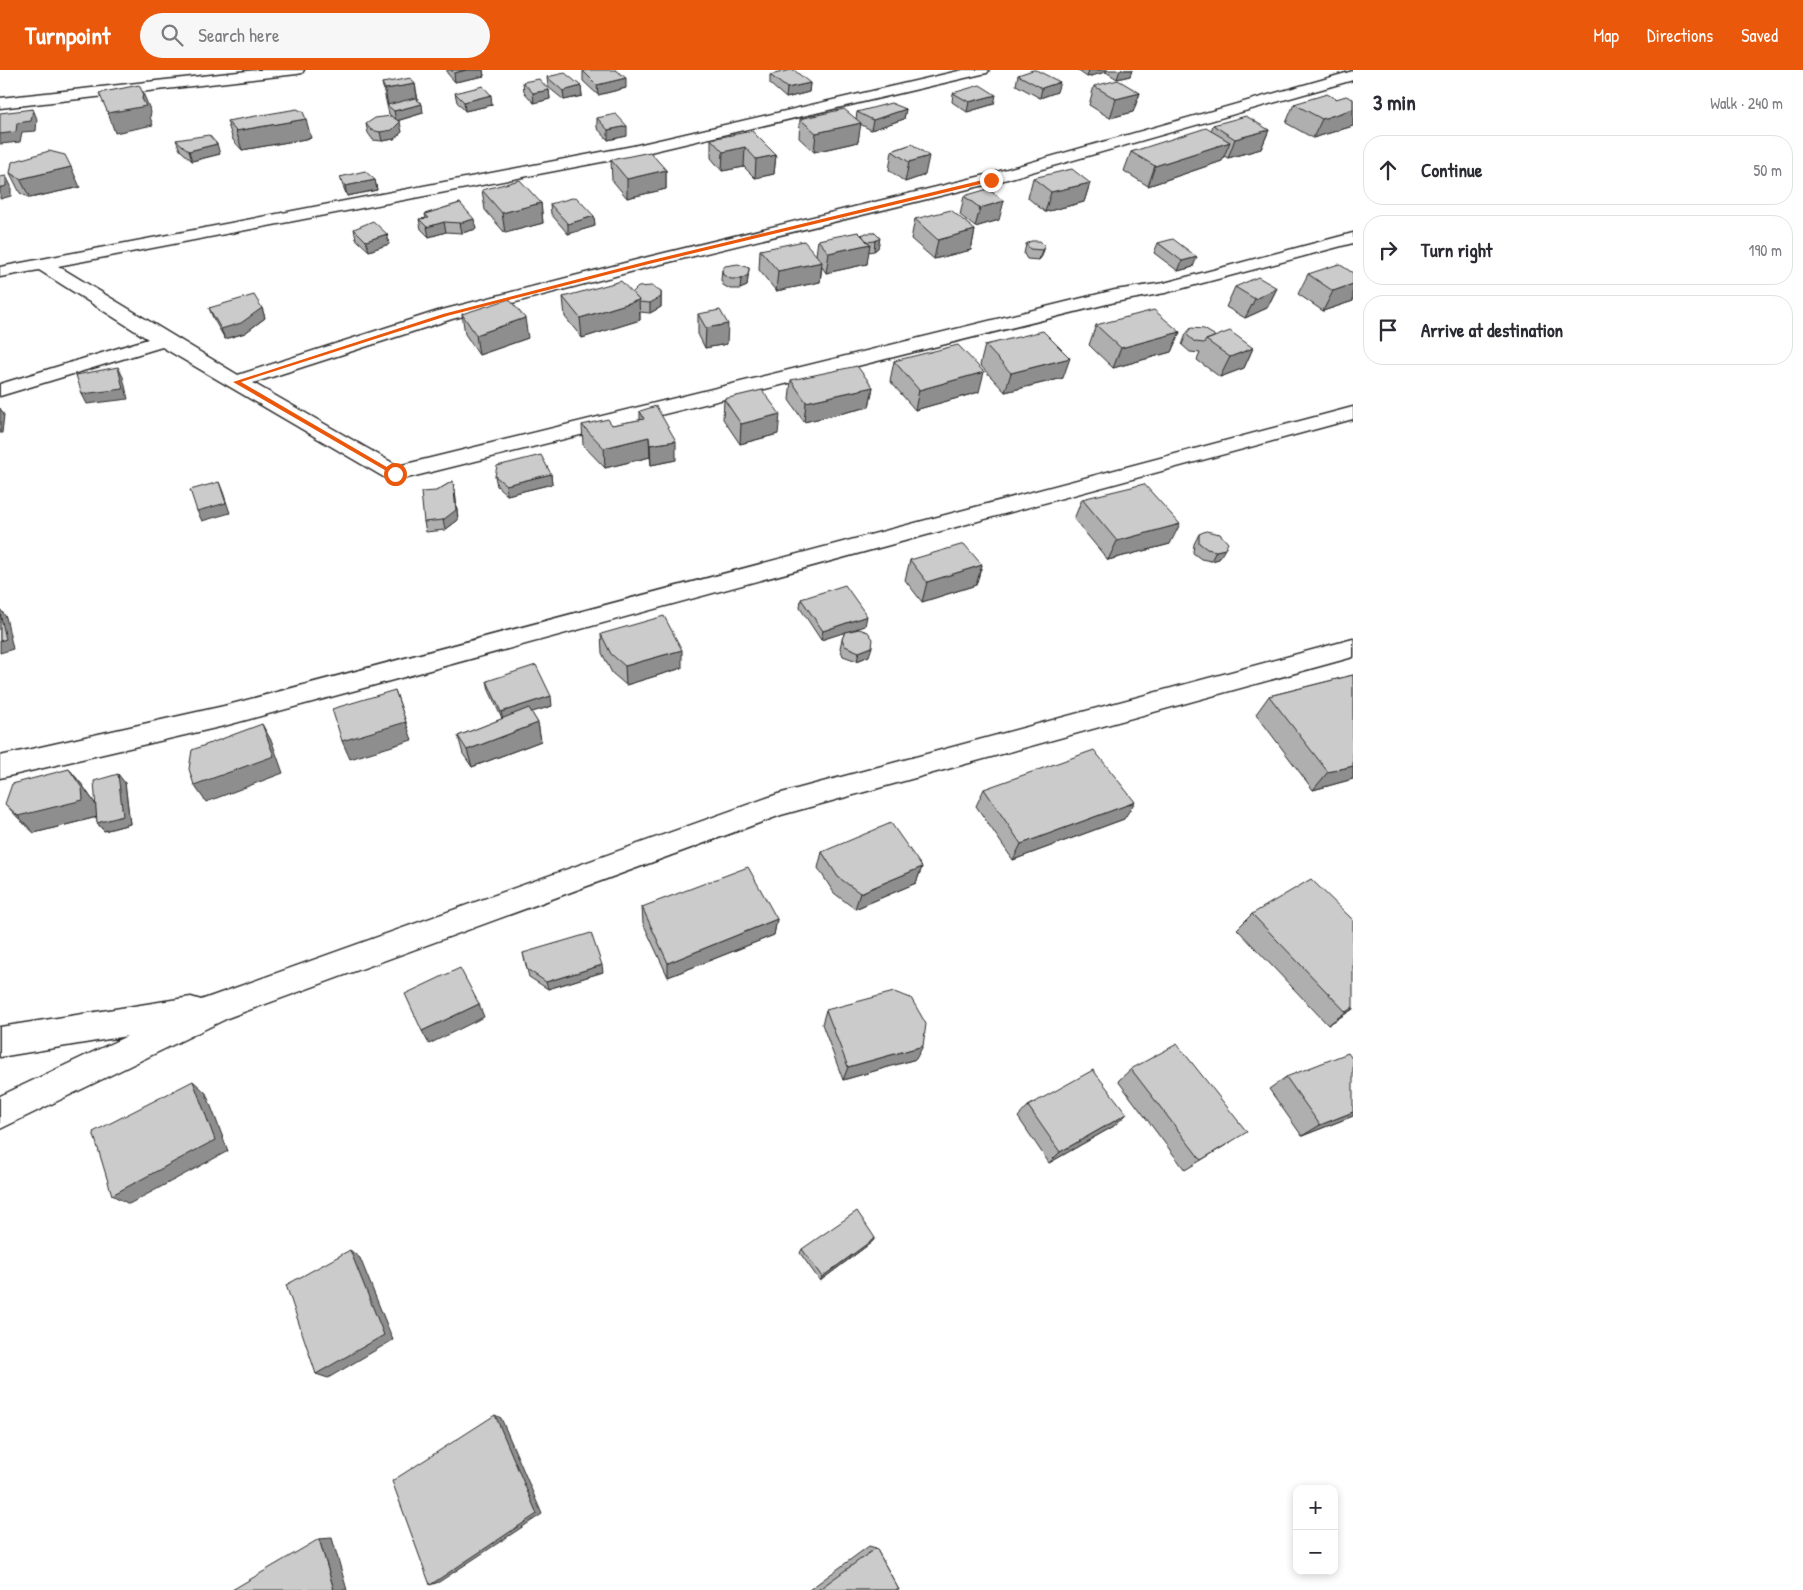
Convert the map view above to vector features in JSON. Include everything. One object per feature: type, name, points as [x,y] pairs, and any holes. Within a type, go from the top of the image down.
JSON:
[{"type":"street","points":[[0,103],[297,70]]},
{"type":"street","points":[[0,272],[633,152],[982,70]]},
{"type":"street","points":[[236,382],[445,315],[648,262],[991,180],[1353,75]]},
{"type":"street","points":[[44,265],[164,340],[395,474],[1115,296],[1165,288],[1353,238]]},
{"type":"street","points":[[0,390],[164,340]]},
{"type":"street","points":[[0,767],[224,716],[1353,413]]},
{"type":"street","points":[[0,1113],[221,1006],[778,805],[1353,648]]},
{"type":"street","points":[[0,1042],[221,1006]]},
{"type":"building","points":[[451,70],[466,70],[454,73]]},
{"type":"building","points":[[616,70],[626,78],[597,85],[583,71]]},
{"type":"building","points":[[794,70],[810,83],[787,88],[770,75]]},
{"type":"building","points":[[1033,70],[1060,82],[1042,88],[1018,75]]},
{"type":"building","points":[[565,73],[581,86],[563,91],[547,77]]},
{"type":"building","points":[[411,78],[415,84],[385,89],[382,83]]},
{"type":"building","points":[[539,79],[549,90],[533,93],[523,82]]},
{"type":"building","points":[[1118,80],[1140,93],[1116,99],[1094,86]]},
{"type":"building","points":[[139,85],[143,93],[142,99],[146,106],[108,113],[99,93]]},
{"type":"building","points":[[980,85],[996,95],[969,102],[953,93]]},
{"type":"building","points":[[483,86],[491,95],[464,102],[455,93]]},
{"type":"building","points":[[1327,94],[1336,99],[1346,96],[1353,99],[1353,109],[1322,119],[1294,104]]},
{"type":"building","points":[[415,98],[422,104],[394,111],[387,105]]},
{"type":"building","points":[[891,103],[906,109],[873,120],[857,112]]},
{"type":"building","points":[[33,109],[31,121],[17,123],[16,132],[0,134],[0,113]]},
{"type":"building","points":[[297,109],[303,112],[306,119],[236,131],[227,121]]},
{"type":"building","points":[[844,109],[861,123],[816,133],[800,119]]},
{"type":"building","points":[[616,114],[627,126],[608,130],[597,118]]},
{"type":"building","points":[[391,116],[400,122],[392,130],[380,132],[371,130],[366,124],[375,118]]},
{"type":"building","points":[[1246,116],[1269,130],[1235,139],[1213,125]]},
{"type":"building","points":[[1206,128],[1230,142],[1155,166],[1131,152]]},
{"type":"building","points":[[752,131],[776,155],[756,159],[745,147],[723,152],[711,139]]},
{"type":"building","points":[[209,135],[217,144],[189,151],[176,140]]},
{"type":"building","points":[[912,144],[929,156],[909,162],[892,151]]},
{"type":"building","points":[[49,151],[65,155],[71,167],[20,179],[10,173],[12,162]]},
{"type":"building","points":[[650,152],[666,170],[627,179],[611,160]]},
{"type":"building","points":[[1072,169],[1090,183],[1051,192],[1033,178]]},
{"type":"building","points":[[365,171],[375,180],[345,186],[340,177]]},
{"type":"building","points":[[6,176],[6,186],[0,188],[0,177]]},
{"type":"building","points":[[520,180],[541,203],[502,213],[482,190]]},
{"type":"building","points":[[988,189],[1004,201],[980,208],[964,196]]},
{"type":"building","points":[[576,197],[594,216],[568,224],[550,204]]},
{"type":"building","points":[[460,203],[474,219],[460,223],[444,222],[427,227],[419,219],[429,218],[425,214]]},
{"type":"building","points":[[951,210],[975,230],[938,240],[915,219]]},
{"type":"building","points":[[373,221],[387,234],[366,241],[354,229]]},
{"type":"building","points":[[858,232],[870,244],[829,253],[818,240]]},
{"type":"building","points":[[875,233],[880,238],[867,242],[862,235]]},
{"type":"building","points":[[1173,239],[1197,257],[1182,261],[1158,243]]},
{"type":"building","points":[[804,241],[822,262],[778,271],[760,250]]},
{"type":"building","points":[[1031,241],[1040,241],[1045,246],[1042,250],[1030,249],[1026,244]]},
{"type":"building","points":[[738,264],[749,268],[748,275],[741,279],[731,279],[723,275],[722,270],[725,266]]},
{"type":"building","points":[[1339,264],[1353,273],[1353,284],[1333,291],[1308,274]]},
{"type":"building","points":[[1258,277],[1277,288],[1255,299],[1235,287]]},
{"type":"building","points":[[621,281],[639,300],[580,318],[563,297]]},
{"type":"building","points":[[652,286],[661,292],[661,297],[650,303],[639,302],[632,293],[638,287]]},
{"type":"building","points":[[254,295],[262,308],[241,323],[221,329],[209,308]]},
{"type":"building","points":[[509,299],[525,318],[476,335],[462,314]]},
{"type":"building","points":[[720,310],[728,324],[706,328],[698,314]]},
{"type":"building","points":[[1154,310],[1180,332],[1121,348],[1096,325]]},
{"type":"building","points":[[1191,328],[1204,329],[1214,335],[1214,337],[1206,340],[1204,343],[1195,342],[1186,334]]},
{"type":"building","points":[[1043,331],[1070,358],[1011,373],[985,345]]},
{"type":"building","points":[[1230,331],[1253,348],[1230,357],[1206,340]]},
{"type":"building","points":[[958,345],[984,372],[919,390],[894,361]]},
{"type":"building","points":[[857,366],[873,387],[806,402],[791,380]]},
{"type":"building","points":[[118,367],[123,389],[82,394],[76,375]]},
{"type":"building","points":[[762,390],[780,414],[741,424],[724,399]]},
{"type":"building","points":[[656,406],[676,441],[650,445],[649,437],[604,448],[582,425],[608,419],[612,425],[644,419],[640,411]]},
{"type":"building","points":[[541,455],[551,474],[506,485],[495,476],[497,466]]},
{"type":"building","points":[[453,481],[456,510],[443,520],[424,522],[421,492],[436,491]]},
{"type":"building","points":[[219,482],[226,503],[197,511],[190,490]]},
{"type":"building","points":[[1144,484],[1180,524],[1117,541],[1082,499]]},
{"type":"building","points":[[1206,531],[1220,534],[1228,543],[1225,549],[1216,551],[1207,549],[1199,543],[1199,534]]},
{"type":"building","points":[[964,544],[982,565],[927,582],[910,560]]},
{"type":"building","points":[[845,585],[867,616],[823,631],[801,599]]},
{"type":"building","points":[[0,613],[6,639],[0,641]]},
{"type":"building","points":[[664,616],[682,650],[625,666],[611,654],[601,634]]},
{"type":"building","points":[[859,629],[868,632],[873,639],[872,647],[859,652],[845,646],[842,639],[845,632]]},
{"type":"building","points":[[536,665],[551,696],[501,712],[487,681]]},
{"type":"building","points":[[1353,675],[1353,766],[1328,772],[1269,696]]},
{"type":"building","points":[[395,690],[406,722],[342,741],[332,709]]},
{"type":"building","points":[[529,708],[538,723],[467,750],[458,736]]},
{"type":"building","points":[[262,724],[274,756],[194,785],[189,769],[192,750]]},
{"type":"building","points":[[1094,750],[1135,802],[1021,844],[984,789]]},
{"type":"building","points":[[69,769],[82,788],[83,800],[18,816],[5,804],[12,784]]},
{"type":"building","points":[[118,774],[123,816],[97,823],[94,781]]},
{"type":"building","points":[[891,823],[922,867],[860,893],[838,877],[822,852]]},
{"type":"building","points":[[748,867],[777,919],[668,963],[642,907]]},
{"type":"building","points":[[1311,879],[1353,920],[1353,1007],[1346,1012],[1252,914]]},
{"type":"building","points":[[591,933],[602,965],[546,982],[527,969],[523,953]]},
{"type":"building","points":[[460,968],[479,1004],[422,1031],[405,994]]},
{"type":"building","points":[[894,992],[911,998],[926,1024],[923,1046],[848,1067],[826,1010]]},
{"type":"building","points":[[1177,1044],[1247,1132],[1201,1160],[1131,1069]]},
{"type":"building","points":[[1348,1053],[1353,1060],[1353,1112],[1320,1125],[1286,1077]]},
{"type":"building","points":[[1093,1070],[1127,1114],[1060,1152],[1028,1106]]},
{"type":"building","points":[[193,1081],[215,1140],[112,1195],[93,1132]]},
{"type":"building","points":[[857,1211],[875,1238],[822,1277],[802,1249]]},
{"type":"building","points":[[350,1250],[384,1335],[316,1374],[286,1285]]},
{"type":"building","points":[[495,1415],[537,1514],[430,1585],[392,1481]]},
{"type":"building","points":[[319,1539],[334,1590],[232,1590]]},
{"type":"building","points":[[876,1548],[899,1590],[818,1590]]},
{"type":"route","points":[[395,474],[236,382],[445,315],[648,262],[991,180]]}]
